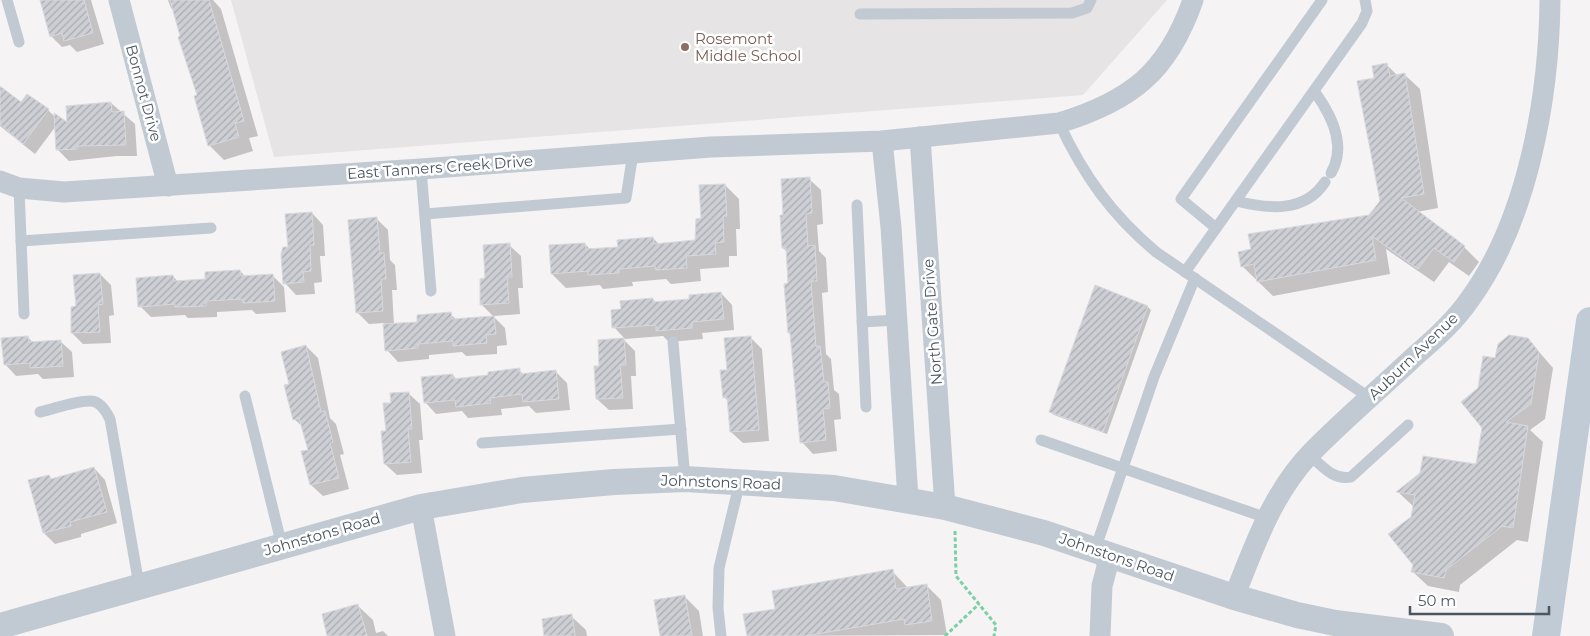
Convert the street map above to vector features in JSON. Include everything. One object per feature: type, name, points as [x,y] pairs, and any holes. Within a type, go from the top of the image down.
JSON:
[{"type":"main road","points":[[1546,636],[1590,322]]},
{"type":"street","name":"Bonnot Drive","points":[[120,0],[168,186]]},
{"type":"street","name":"East Tanners Creek Drive","points":[[10,185],[64,192],[168,186],[711,147],[882,141],[1059,123],[1085,115],[1112,103],[1151,73],[1169,53],[1183,29],[1193,0]]},
{"type":"street","name":"Auburn Avenue","points":[[1234,597],[1267,518],[1289,480],[1309,455],[1445,329],[1470,300],[1491,268],[1508,231],[1522,190],[1532,147],[1545,79],[1550,0]]},
{"type":"street","name":"North Gate Drive","points":[[920,137],[950,518]]},
{"type":"street","points":[[882,141],[897,320],[908,499]]},
{"type":"street","name":"Johnstons Road","points":[[0,626],[139,585],[421,507],[522,490],[614,482],[685,479],[834,488],[908,499],[950,518],[1044,533],[1106,552],[1234,597],[1297,615],[1326,621],[1441,636]]},
{"type":"street","points":[[421,507],[445,636]]},
{"type":"street","points":[[1100,636],[1102,586],[1107,567],[1106,552]]},
{"type":"lane","points":[[7,0],[19,42]]},
{"type":"lane","points":[[860,14],[1072,13],[1087,8],[1091,0]]},
{"type":"lane","points":[[1216,228],[1181,198],[1322,0]]},
{"type":"lane","points":[[1106,552],[1098,541],[1190,275],[1216,228],[1362,23],[1367,11],[1364,0]]},
{"type":"lane","points":[[1236,201],[1260,207],[1308,201],[1318,192],[1328,178],[1338,161],[1334,126],[1330,113],[1314,91]]},
{"type":"lane","points":[[1059,123],[1087,177],[1108,206],[1133,233],[1156,252],[1370,398]]},
{"type":"lane","points":[[425,214],[626,198],[633,153]]},
{"type":"lane","points":[[421,169],[431,291]]},
{"type":"lane","points":[[10,185],[21,241],[24,314]]},
{"type":"lane","points":[[857,205],[866,408]]},
{"type":"lane","points":[[21,241],[211,228]]},
{"type":"lane","points":[[862,322],[897,320]]},
{"type":"lane","points":[[673,342],[685,479]]},
{"type":"lane","points":[[245,396],[282,546]]},
{"type":"lane","points":[[40,412],[92,400],[106,410],[110,419],[139,585]]},
{"type":"lane","points":[[1309,455],[1335,476],[1342,479],[1351,477],[1408,425]]},
{"type":"lane","points":[[482,443],[680,429]]},
{"type":"lane","points":[[1040,440],[1267,518]]},
{"type":"lane","points":[[720,636],[718,608],[719,568],[740,481]]},
{"type":"path","points":[[950,518],[956,576],[996,625],[994,636]]},
{"type":"path","points":[[945,636],[979,604]]},
{"type":"shaded area","name":"Rosemont Middle School","points":[[231,0],[1167,0],[1083,95],[274,157]]},
{"type":"building","points":[[40,0],[84,0],[93,33],[64,41],[62,33],[50,37]]},
{"type":"building","points":[[170,0],[209,0],[244,121],[235,123],[239,137],[208,146],[194,96],[197,95],[178,37],[180,36]]},
{"type":"building","points":[[1387,63],[1390,76],[1405,73],[1424,194],[1401,198],[1465,246],[1454,262],[1434,248],[1418,269],[1372,236],[1376,260],[1257,282],[1254,264],[1241,267],[1238,252],[1251,249],[1248,234],[1369,215],[1380,201],[1357,81],[1374,78],[1372,66]]},
{"type":"building","points":[[0,86],[21,102],[27,94],[49,109],[23,144],[0,124]]},
{"type":"building","points":[[111,102],[112,112],[124,111],[126,145],[77,146],[77,149],[56,150],[54,113],[67,122],[66,106]]},
{"type":"building","points":[[810,177],[812,213],[806,214],[808,246],[815,245],[817,281],[811,281],[816,347],[820,346],[824,382],[828,382],[830,408],[823,409],[826,440],[800,443],[784,284],[788,283],[786,248],[782,248],[780,215],[783,215],[781,179]]},
{"type":"building","points":[[725,184],[727,216],[723,216],[724,242],[715,243],[716,254],[686,256],[687,268],[656,270],[655,266],[619,269],[619,273],[588,275],[588,271],[551,274],[549,245],[585,243],[586,249],[618,247],[617,240],[653,237],[654,244],[695,240],[696,219],[701,218],[699,185]]},
{"type":"building","points":[[312,212],[314,245],[310,245],[311,271],[303,272],[304,282],[283,284],[281,254],[283,247],[288,247],[285,214]]},
{"type":"building","points":[[377,217],[380,253],[384,253],[386,279],[381,279],[383,311],[356,313],[348,220]]},
{"type":"building","points":[[510,243],[512,277],[507,277],[509,303],[480,305],[480,279],[485,278],[483,245]]},
{"type":"building","points":[[240,270],[241,276],[273,274],[275,301],[243,303],[242,299],[206,301],[206,306],[175,307],[175,304],[138,307],[136,278],[173,275],[174,281],[205,279],[205,272]]},
{"type":"building","points":[[100,273],[103,304],[98,305],[100,332],[71,333],[71,307],[76,306],[73,275]]},
{"type":"building","points":[[1095,285],[1148,306],[1103,432],[1049,412]]},
{"type":"building","points":[[721,292],[724,319],[692,322],[692,328],[656,331],[656,325],[612,328],[611,310],[621,309],[620,301],[653,298],[653,302],[689,299],[689,295]]},
{"type":"building","points":[[451,312],[452,319],[494,316],[496,334],[486,335],[487,343],[453,346],[453,341],[418,344],[418,348],[385,351],[383,324],[417,322],[417,315]]},
{"type":"building","points":[[1509,335],[1528,338],[1539,352],[1531,404],[1506,422],[1528,426],[1513,528],[1502,526],[1446,570],[1444,578],[1411,572],[1413,565],[1388,534],[1411,517],[1415,495],[1396,492],[1420,473],[1423,456],[1476,464],[1482,428],[1461,402],[1478,388],[1483,356],[1495,358],[1498,344]]},
{"type":"building","points":[[28,336],[29,342],[61,340],[63,366],[30,368],[30,363],[4,365],[1,338]]},
{"type":"building","points":[[751,336],[759,430],[730,432],[727,397],[723,398],[720,370],[727,370],[724,338]]},
{"type":"building","points":[[624,338],[626,365],[620,365],[623,398],[596,399],[594,366],[599,366],[598,340]]},
{"type":"building","points":[[306,345],[321,412],[325,411],[333,442],[330,443],[339,478],[310,485],[301,451],[308,450],[299,418],[293,420],[284,385],[289,384],[281,352]]},
{"type":"building","points":[[520,368],[520,374],[556,370],[559,399],[523,402],[522,394],[490,398],[491,403],[456,407],[455,400],[424,403],[421,377],[453,374],[453,379],[488,375],[488,372]]},
{"type":"building","points":[[409,392],[412,429],[408,429],[411,462],[384,464],[381,431],[386,431],[383,403],[391,403],[390,393]]},
{"type":"building","points":[[94,467],[107,512],[70,522],[71,526],[43,533],[28,480],[49,475],[51,479]]},
{"type":"building","points":[[893,569],[896,589],[927,584],[932,621],[905,625],[904,619],[805,636],[747,636],[743,614],[775,609],[772,591]]},
{"type":"building","points":[[685,595],[692,636],[660,636],[654,600]]},
{"type":"building","points":[[358,604],[367,636],[327,636],[322,614]]},
{"type":"building","points":[[572,614],[575,636],[544,636],[542,619]]},
{"type":"place","name":"Rosemont Middle School","points":[[685,47]]}]
